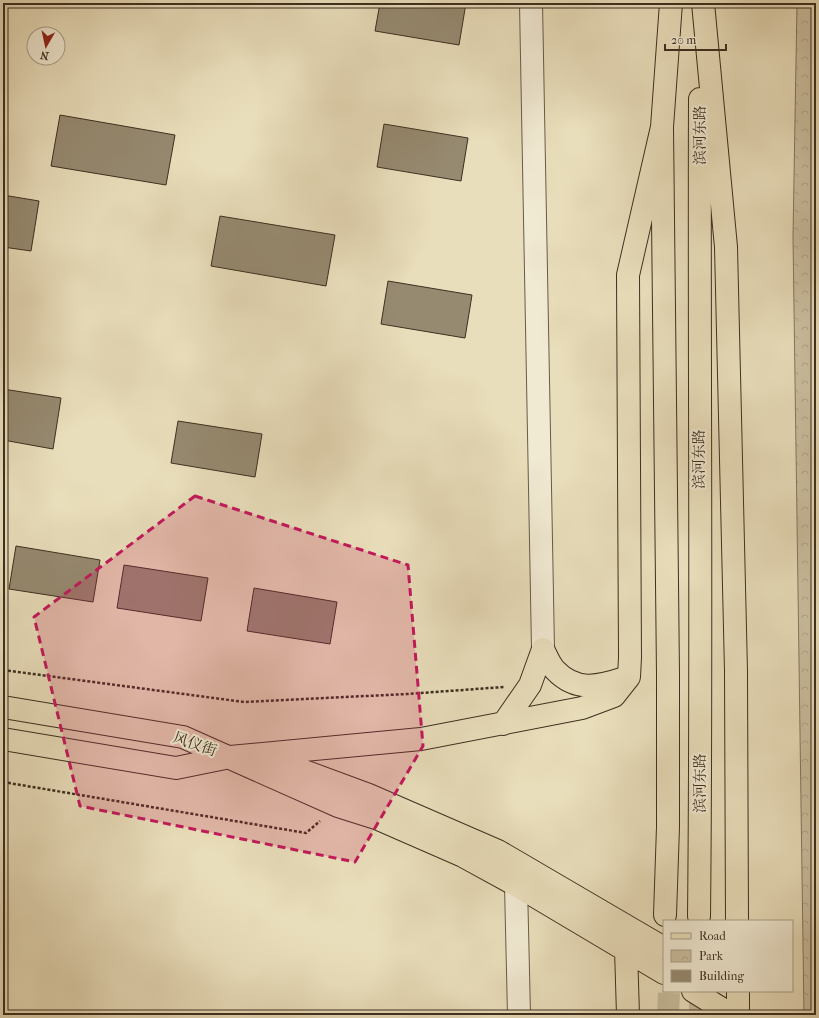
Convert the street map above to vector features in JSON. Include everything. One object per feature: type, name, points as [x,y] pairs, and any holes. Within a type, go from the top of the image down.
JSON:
[{"type":"main road","points":[[665,915],[668,827],[668,674],[662,128],[671,3]]},
{"type":"main road","name":"滨河东路","points":[[699,916],[700,3]]},
{"type":"main road","points":[[703,3],[726,247],[736,671],[737,920]]},
{"type":"main road","points":[[230,757],[421,739],[503,724],[582,708],[614,696],[630,677],[628,275],[662,128]]},
{"type":"main road","points":[[542,649],[554,670],[572,684],[599,687],[630,677]]},
{"type":"main road","points":[[503,724],[530,685],[542,649]]},
{"type":"main road","name":"风仪街","points":[[3,708],[183,737],[230,757]]},
{"type":"main road","name":"风仪街","points":[[3,739],[176,768],[230,757]]},
{"type":"main road","points":[[230,757],[338,806],[376,818],[463,856],[626,949],[663,972]]},
{"type":"main road","points":[[230,757],[304,771],[369,795],[498,851],[663,947]]},
{"type":"main road","points":[[626,949],[628,1015]]},
{"type":"main road","points":[[695,992],[732,1015]]},
{"type":"main road","points":[[719,992],[736,1015]]},
{"type":"main road","points":[[736,1015],[738,992]]},
{"type":"street","points":[[531,3],[542,649]]},
{"type":"street","points":[[516,885],[519,1015]]},
{"type":"path","points":[[3,670],[244,702],[407,694],[530,685]]},
{"type":"path","points":[[3,782],[306,833],[338,806]]},
{"type":"highlighted area","points":[[195,496],[408,565],[423,746],[355,862],[80,806],[34,617]]},
{"type":"green space","points":[[797,3],[816,3],[816,1015],[804,1015],[793,237]]},
{"type":"building","points":[[380,3],[466,3],[459,45],[375,31]]},
{"type":"building","points":[[60,115],[175,135],[166,185],[51,166]]},
{"type":"building","points":[[384,124],[468,138],[461,181],[377,167]]},
{"type":"building","points":[[3,195],[39,201],[31,251],[3,247]]},
{"type":"building","points":[[220,216],[335,235],[326,286],[211,266]]},
{"type":"building","points":[[388,281],[472,295],[465,338],[381,324]]},
{"type":"building","points":[[3,389],[61,398],[53,449],[3,440]]},
{"type":"building","points":[[178,421],[262,434],[255,477],[171,463]]},
{"type":"building","points":[[16,546],[100,560],[93,602],[9,589]]},
{"type":"building","points":[[124,565],[208,578],[201,621],[117,608]]},
{"type":"building","points":[[254,588],[337,602],[330,644],[247,631]]},
{"type":"tunnel","points":[[668,1015],[669,992]]},
{"type":"tunnel","points":[[700,992],[700,1015]]}]
